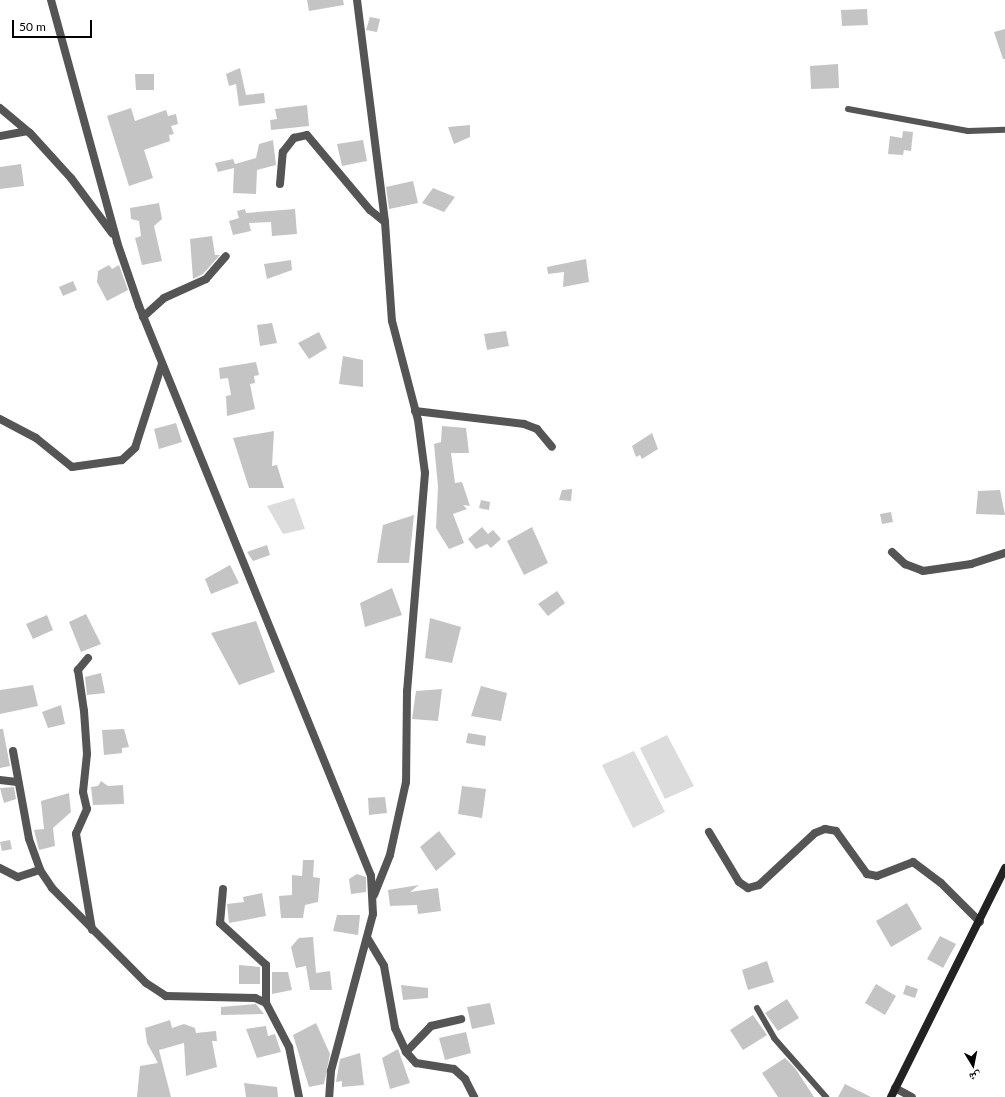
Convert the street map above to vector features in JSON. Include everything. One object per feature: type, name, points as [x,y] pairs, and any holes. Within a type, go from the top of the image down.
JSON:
[{"type":"main road","points":[[891,1097],[980,922],[1005,868]]},
{"type":"street","points":[[51,0],[117,242],[143,317],[267,626],[353,828],[374,896]]},
{"type":"street","points":[[329,1097],[336,1050],[368,939],[374,896],[390,855],[406,782],[407,691],[425,473],[415,411],[392,321],[385,222],[357,0]]},
{"type":"street","points":[[0,108],[27,131],[90,200],[117,242]]},
{"type":"street","points":[[0,136],[27,131]]},
{"type":"street","points":[[280,184],[286,148],[294,138],[307,135],[370,210],[385,222]]},
{"type":"street","points":[[143,317],[164,298],[206,279],[226,256]]},
{"type":"street","points":[[0,418],[36,438],[72,467],[122,460],[135,448],[162,364]]},
{"type":"street","points":[[415,411],[524,424],[537,429],[552,447]]},
{"type":"street","points":[[892,552],[905,564],[923,571],[971,564],[1005,553]]},
{"type":"street","points":[[88,658],[78,670],[85,718],[87,754],[83,792],[87,809],[76,834],[92,930]]},
{"type":"street","points":[[13,751],[29,839],[40,870],[52,888],[92,930],[146,983],[166,996],[255,998],[266,1003]]},
{"type":"street","points":[[0,780],[18,782]]},
{"type":"street","points":[[709,832],[739,882],[748,888],[759,885],[815,833],[825,829],[836,831],[867,874],[877,876],[914,862],[941,884],[980,922]]},
{"type":"street","points":[[0,868],[18,877],[40,870]]},
{"type":"street","points":[[223,889],[220,923],[266,965],[266,1003],[289,1047],[299,1097]]},
{"type":"street","points":[[368,939],[384,966],[395,1028],[406,1052],[416,1063],[454,1069],[465,1079],[474,1097]]},
{"type":"street","points":[[406,1052],[431,1026],[461,1019]]},
{"type":"street","points":[[895,1088],[912,1097]]},
{"type":"lane","points":[[848,109],[968,131],[1005,130]]},
{"type":"lane","points":[[757,1008],[783,1049],[826,1097]]},
{"type":"shaded area","points":[[294,498],[305,529],[283,534],[267,506]]},
{"type":"shaded area","points":[[667,735],[694,786],[665,799],[640,748]]},
{"type":"shaded area","points":[[634,751],[665,812],[633,828],[602,765]]},
{"type":"building","points":[[307,0],[343,0],[344,5],[309,11]]},
{"type":"building","points":[[867,9],[868,25],[842,26],[841,10]]},
{"type":"building","points":[[370,17],[380,19],[377,32],[366,30]]},
{"type":"building","points":[[1005,29],[1005,59],[1003,59],[994,32]]},
{"type":"building","points":[[838,64],[839,88],[811,89],[810,66]]},
{"type":"building","points":[[240,68],[246,95],[264,93],[265,103],[239,106],[236,84],[229,86],[226,74]]},
{"type":"building","points":[[135,74],[154,74],[154,90],[136,90]]},
{"type":"building","points":[[307,105],[309,126],[271,130],[270,120],[277,119],[275,109]]},
{"type":"building","points":[[131,108],[135,121],[166,110],[168,116],[176,114],[178,124],[171,126],[174,134],[169,135],[170,141],[144,150],[153,178],[129,186],[107,116]]},
{"type":"building","points":[[470,125],[470,137],[454,144],[448,127]]},
{"type":"building","points":[[903,131],[913,132],[911,151],[904,150],[903,155],[888,154],[890,136],[902,138]]},
{"type":"building","points":[[273,140],[276,165],[257,170],[256,194],[233,193],[234,168],[218,172],[215,163],[233,159],[235,164],[256,158],[259,144]]},
{"type":"building","points":[[363,140],[367,161],[342,166],[337,144]]},
{"type":"building","points":[[21,164],[24,186],[0,189],[0,167]]},
{"type":"building","points":[[413,181],[418,203],[389,209],[386,187]]},
{"type":"building","points":[[433,188],[455,197],[444,212],[422,203]]},
{"type":"building","points":[[159,203],[162,219],[154,226],[162,261],[142,265],[135,238],[141,236],[139,221],[131,219],[130,208]]},
{"type":"building","points":[[245,209],[246,213],[295,209],[297,234],[272,236],[271,222],[249,223],[251,231],[233,235],[229,221],[239,218],[237,211]]},
{"type":"building","points":[[212,236],[215,255],[220,255],[203,274],[193,279],[190,239]]},
{"type":"building","points":[[586,259],[589,282],[563,287],[564,272],[548,274],[547,267]]},
{"type":"building","points":[[291,260],[292,270],[267,279],[264,264]]},
{"type":"building","points":[[109,265],[112,269],[119,265],[128,290],[107,301],[97,282],[98,271]]},
{"type":"building","points":[[73,281],[77,290],[63,296],[59,287]]},
{"type":"building","points":[[272,323],[277,343],[260,346],[257,325]]},
{"type":"building","points":[[506,331],[509,346],[487,350],[484,334]]},
{"type":"building","points":[[319,332],[327,348],[309,359],[298,343]]},
{"type":"building","points":[[343,356],[363,360],[363,387],[339,384]]},
{"type":"building","points":[[256,362],[259,375],[254,376],[255,383],[250,384],[255,409],[227,416],[226,396],[231,395],[228,378],[220,379],[219,368]]},
{"type":"building","points":[[176,423],[182,442],[159,449],[154,429]]},
{"type":"building","points":[[442,426],[466,428],[469,453],[451,453],[455,483],[462,482],[470,506],[463,505],[467,509],[453,514],[464,543],[449,549],[436,528],[438,487],[434,444],[441,442]]},
{"type":"building","points":[[274,431],[272,466],[277,465],[284,488],[249,488],[233,438]]},
{"type":"building","points":[[652,433],[658,449],[642,459],[640,455],[636,457],[632,446]]},
{"type":"building","points":[[572,489],[571,501],[559,500],[562,490]]},
{"type":"building","points":[[1000,490],[1005,515],[976,514],[978,491]]},
{"type":"building","points":[[481,500],[490,502],[489,510],[479,508]]},
{"type":"building","points":[[891,512],[893,522],[882,524],[880,514]]},
{"type":"building","points":[[414,515],[409,563],[377,563],[383,525]]},
{"type":"building","points":[[482,527],[488,534],[493,530],[501,539],[491,548],[487,544],[476,549],[468,539]]},
{"type":"building","points":[[532,527],[548,563],[524,575],[507,541]]},
{"type":"building","points":[[267,545],[270,555],[253,561],[247,552]]},
{"type":"building","points":[[230,565],[239,583],[211,594],[205,579]]},
{"type":"building","points":[[392,588],[402,615],[365,627],[360,603]]},
{"type":"building","points":[[557,591],[565,603],[548,616],[538,604]]},
{"type":"building","points":[[86,614],[101,644],[81,652],[69,622]]},
{"type":"building","points":[[47,615],[53,630],[33,639],[26,624]]},
{"type":"building","points":[[430,618],[461,627],[452,663],[425,658]]},
{"type":"building","points":[[256,621],[275,672],[239,685],[211,633]]},
{"type":"building","points":[[101,673],[105,693],[87,695],[85,677]]},
{"type":"building","points":[[33,685],[38,706],[0,714],[0,690]]},
{"type":"building","points":[[481,686],[507,693],[501,721],[471,716]]},
{"type":"building","points":[[442,689],[438,721],[412,719],[416,691]]},
{"type":"building","points":[[61,705],[65,724],[48,728],[42,712]]},
{"type":"building","points":[[0,729],[3,729],[10,766],[0,768]]},
{"type":"building","points":[[124,729],[129,747],[122,748],[122,753],[104,755],[102,730]]},
{"type":"building","points":[[468,733],[486,736],[485,746],[466,743]]},
{"type":"building","points":[[101,781],[108,786],[123,785],[124,804],[93,805],[91,787],[98,786]]},
{"type":"building","points":[[462,786],[486,789],[482,818],[458,814]]},
{"type":"building","points":[[14,787],[16,799],[4,803],[0,788]]},
{"type":"building","points":[[69,793],[71,812],[53,828],[55,846],[39,850],[34,830],[44,829],[41,801]]},
{"type":"building","points":[[385,797],[387,813],[369,815],[368,798]]},
{"type":"building","points":[[439,831],[456,854],[436,871],[420,847]]},
{"type":"building","points":[[10,840],[12,849],[2,851],[0,842]]},
{"type":"building","points":[[303,860],[314,860],[313,877],[320,878],[318,902],[305,905],[303,918],[281,918],[279,896],[292,895],[292,875],[302,876]]},
{"type":"building","points":[[357,874],[366,877],[366,892],[351,894],[349,879]]},
{"type":"building","points":[[419,885],[410,892],[438,888],[441,911],[418,914],[417,905],[390,906],[388,890]]},
{"type":"building","points":[[262,893],[266,916],[229,923],[227,904],[244,902],[243,897]]},
{"type":"building","points":[[907,903],[922,929],[891,947],[876,921]]},
{"type":"building","points":[[337,915],[360,915],[358,935],[333,931]]},
{"type":"building","points":[[940,936],[956,944],[943,968],[927,959]]},
{"type":"building","points":[[313,937],[316,973],[330,971],[332,990],[310,990],[306,966],[296,968],[291,947],[299,938]]},
{"type":"building","points":[[767,961],[774,982],[748,990],[742,970]]},
{"type":"building","points":[[239,965],[260,967],[260,984],[239,984]]},
{"type":"building","points":[[272,972],[288,972],[292,990],[272,994]]},
{"type":"building","points":[[876,984],[896,996],[885,1015],[865,1003]]},
{"type":"building","points":[[401,985],[428,988],[428,998],[403,1000]]},
{"type":"building","points":[[906,985],[918,989],[915,998],[903,994]]},
{"type":"building","points":[[787,999],[799,1018],[778,1031],[765,1013]]},
{"type":"building","points":[[490,1003],[495,1024],[472,1029],[467,1007]]},
{"type":"building","points":[[256,1004],[264,1014],[221,1015],[221,1007]]},
{"type":"building","points":[[753,1015],[767,1035],[743,1050],[730,1030]]},
{"type":"building","points":[[170,1020],[172,1028],[184,1024],[195,1028],[196,1033],[216,1031],[217,1041],[212,1041],[217,1067],[186,1076],[184,1043],[159,1050],[171,1097],[137,1097],[140,1066],[158,1063],[147,1043],[145,1028]]},
{"type":"building","points":[[316,1023],[330,1054],[324,1084],[309,1087],[293,1035]]},
{"type":"building","points":[[266,1026],[268,1036],[275,1034],[281,1052],[257,1058],[246,1029]]},
{"type":"building","points":[[466,1032],[471,1053],[445,1060],[439,1038]]},
{"type":"building","points":[[398,1049],[410,1083],[390,1089],[382,1058]]},
{"type":"building","points":[[360,1053],[364,1085],[342,1087],[342,1081],[336,1082],[340,1059]]},
{"type":"building","points":[[785,1058],[795,1068],[814,1097],[778,1097],[762,1073]]},
{"type":"building","points":[[244,1083],[277,1087],[278,1097],[246,1097]]},
{"type":"building","points":[[845,1084],[871,1097],[838,1097]]}]
